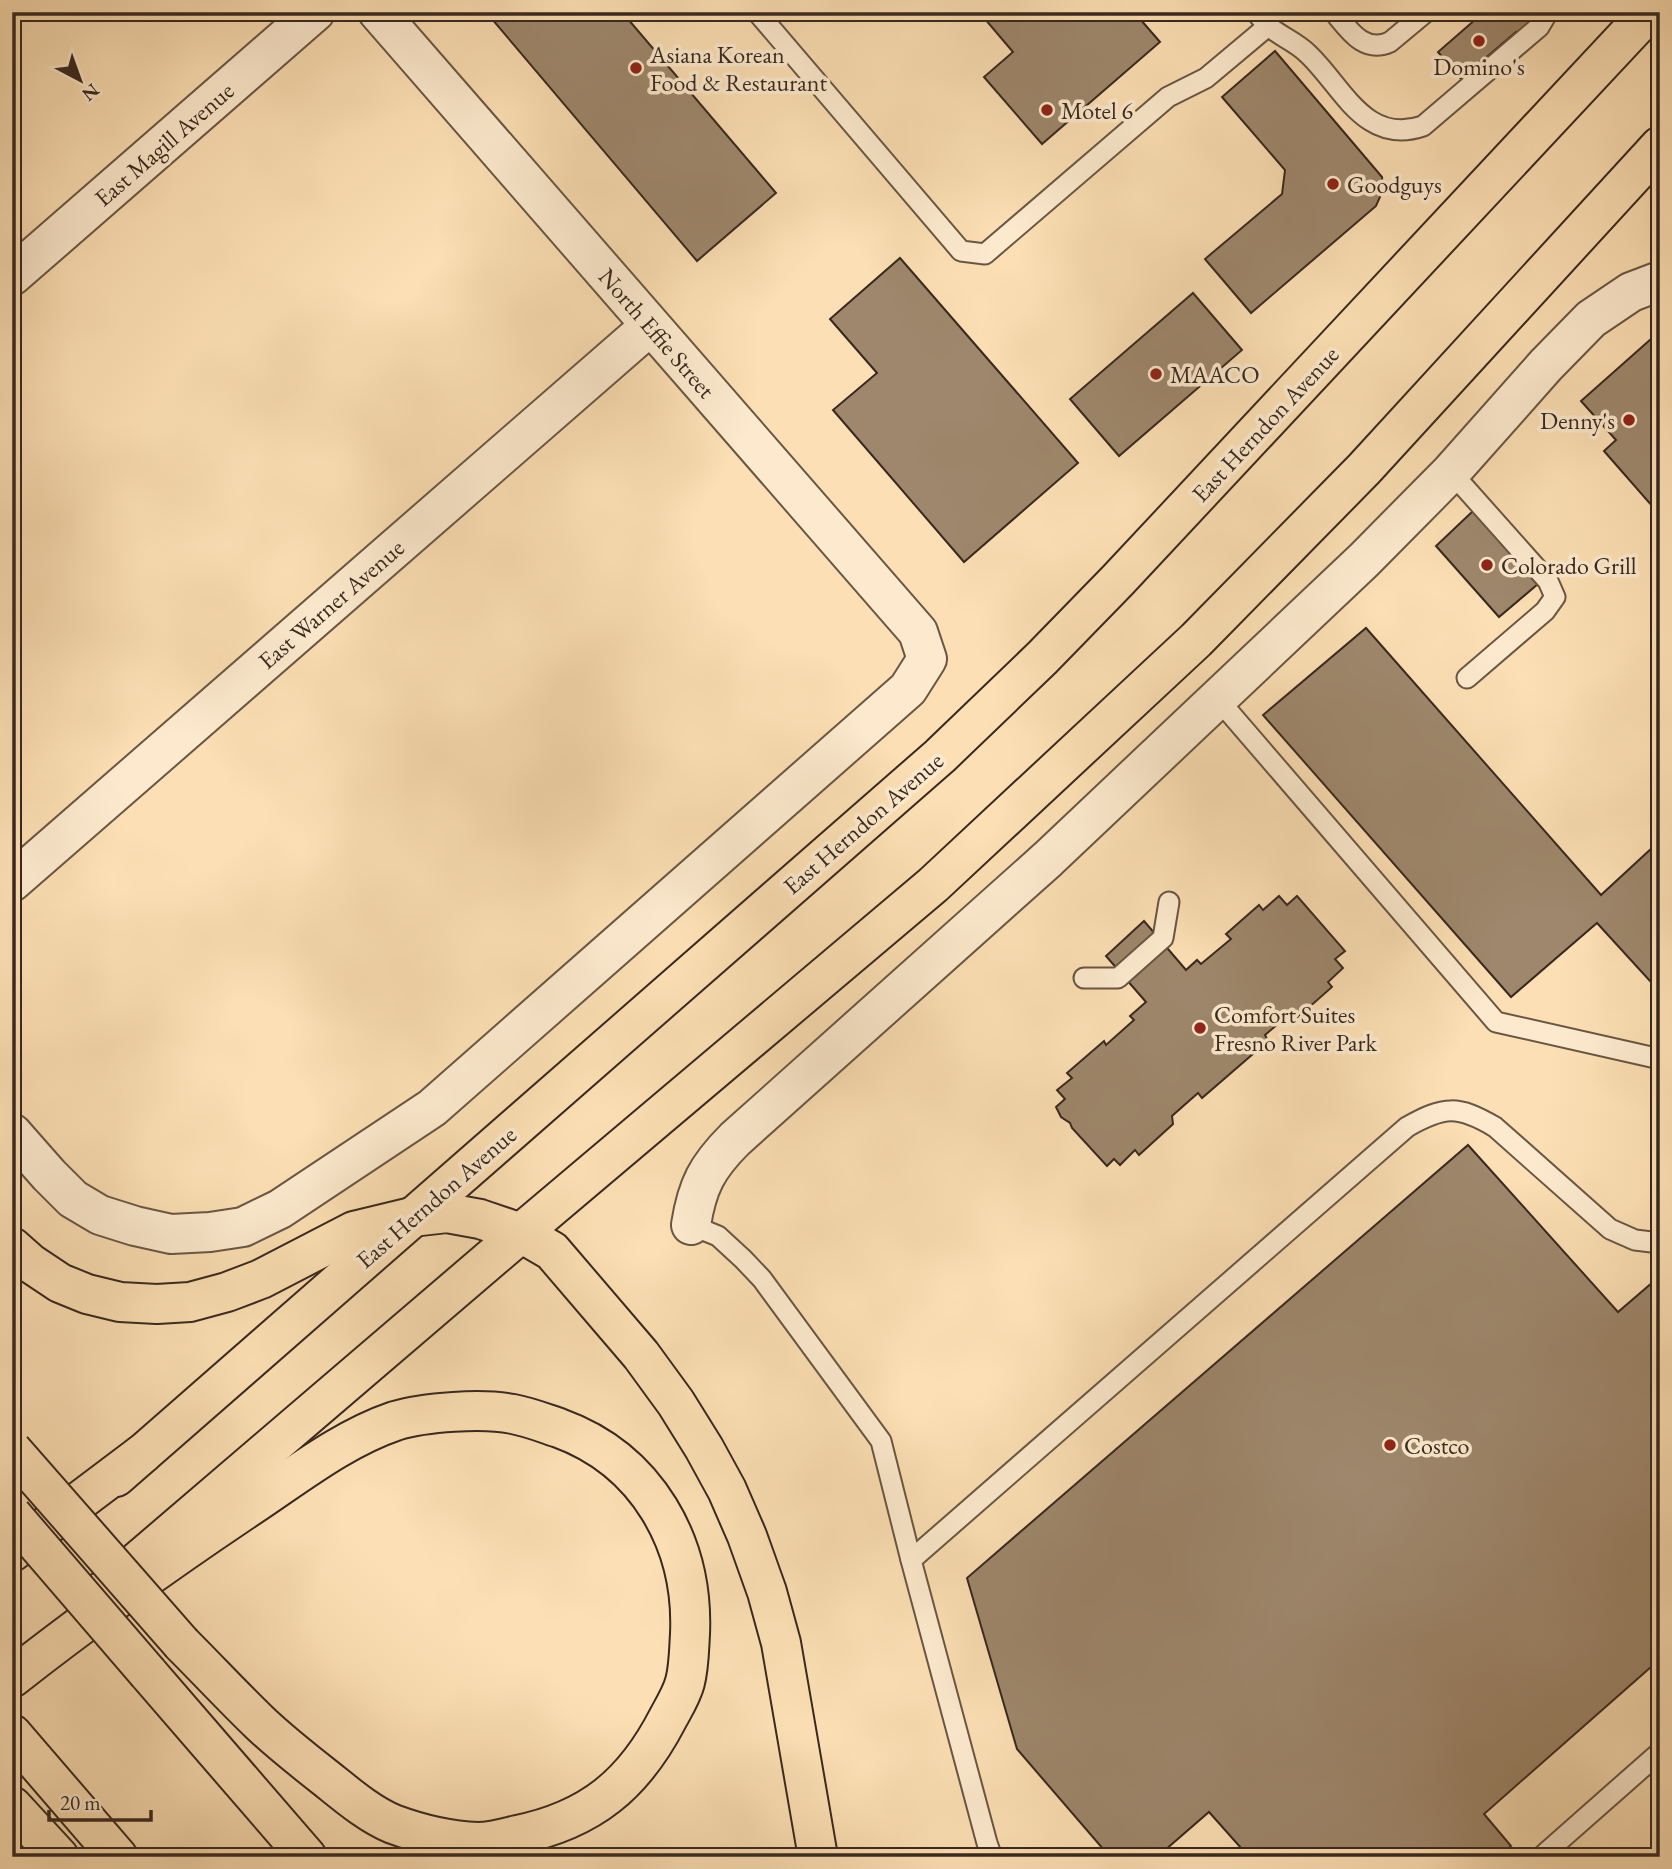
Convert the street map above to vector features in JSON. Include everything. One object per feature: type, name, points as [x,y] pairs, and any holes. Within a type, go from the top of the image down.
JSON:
[{"type":"main road","name":"East Herndon Avenue","points":[[12,1567],[940,756],[1042,658],[1192,501],[1649,12]]},
{"type":"main road","points":[[12,1669],[521,1233],[933,886],[1196,640],[1364,469],[1660,146]]},
{"type":"main road","points":[[12,1247],[60,1283],[120,1302],[157,1304],[190,1302],[227,1292],[261,1279],[354,1231],[412,1217],[447,1213],[480,1219],[521,1233],[552,1251],[641,1355],[676,1403],[727,1490],[767,1592],[781,1643],[818,1857]]},
{"type":"main road","points":[[12,1450],[182,1644],[261,1724],[348,1796],[389,1822],[432,1836],[482,1842],[550,1827],[584,1812],[618,1787],[642,1763],[658,1739],[685,1681],[691,1609],[680,1552],[670,1528],[649,1493],[616,1460],[575,1434],[514,1414],[488,1411],[442,1414],[395,1421],[354,1438],[180,1553],[12,1678]]},
{"type":"main road","points":[[12,1552],[142,1454]]},
{"type":"main road","points":[[12,1515],[307,1857]]},
{"type":"main road","points":[[12,1734],[118,1857]]},
{"type":"main road","points":[[12,1806],[59,1857]]},
{"type":"street","name":"East Magill Avenue","points":[[12,276],[315,12]]},
{"type":"street","name":"North Effie Street","points":[[12,1133],[73,1199],[100,1215],[135,1226],[171,1234],[210,1232],[243,1227],[280,1209],[432,1108],[908,689],[927,659],[918,632],[377,12]]},
{"type":"street","points":[[691,1225],[695,1201],[705,1176],[717,1157],[734,1139],[1048,859],[1364,560],[1451,472],[1546,365],[1591,320],[1630,292],[1660,281]]},
{"type":"street","name":"East Warner Avenue","points":[[12,882],[650,326]]},
{"type":"lane","points":[[757,12],[961,251],[985,254],[1168,97],[1206,78],[1262,19],[1307,53],[1354,110],[1376,124],[1395,130],[1410,130],[1423,126],[1529,36],[1539,27],[1548,12]]},
{"type":"lane","points":[[1334,12],[1357,39],[1366,44],[1383,45],[1426,12]]},
{"type":"lane","points":[[1451,472],[1548,581],[1555,597],[1545,611],[1467,678]]},
{"type":"lane","points":[[1217,698],[1496,1022],[1660,1059]]},
{"type":"lane","points":[[1084,978],[1118,978],[1163,938],[1169,902]]},
{"type":"lane","points":[[911,1560],[1407,1127],[1430,1114],[1454,1110],[1476,1116],[1495,1127],[1610,1228],[1635,1240],[1660,1243]]},
{"type":"lane","points":[[691,1225],[718,1236],[762,1279],[881,1441],[992,1857]]},
{"type":"lane","points":[[1541,1857],[1660,1752]]},
{"type":"building","points":[[486,12],[622,12],[776,193],[697,261]]},
{"type":"building","name":"Motel 6","points":[[979,12],[1134,12],[1160,42],[1042,144],[984,77],[1013,52]]},
{"type":"building","name":"Domino's","points":[[1484,12],[1528,12],[1546,33],[1529,48],[1516,32],[1461,79],[1438,52]]},
{"type":"building","name":"Goodguys","points":[[1275,51],[1382,177],[1383,190],[1376,206],[1251,313],[1205,259],[1282,194],[1285,170],[1222,97]]},
{"type":"building","points":[[900,258],[1078,463],[964,562],[833,410],[877,373],[830,319]]},
{"type":"building","name":"MAACO","points":[[1193,293],[1242,350],[1119,456],[1070,399]]},
{"type":"building","name":"Denny's","points":[[1660,331],[1660,515],[1604,451],[1616,440],[1581,401]]},
{"type":"building","name":"Colorado Grill","points":[[1473,511],[1538,584],[1499,617],[1436,546]]},
{"type":"building","points":[[1366,628],[1601,895],[1652,848],[1660,856],[1660,992],[1597,923],[1511,997],[1263,715]]},
{"type":"building","name":"Comfort Suites Fresno River Park","points":[[1279,896],[1287,905],[1297,896],[1345,951],[1335,959],[1343,968],[1328,982],[1332,987],[1298,1017],[1293,1011],[1265,1035],[1268,1041],[1202,1098],[1198,1093],[1172,1116],[1173,1124],[1139,1155],[1135,1150],[1120,1165],[1114,1159],[1107,1166],[1070,1123],[1061,1117],[1056,1107],[1065,1099],[1057,1090],[1072,1078],[1067,1073],[1104,1041],[1106,1045],[1134,1020],[1130,1016],[1146,1002],[1106,956],[1144,921],[1186,970],[1197,960],[1201,964],[1231,939],[1226,934],[1259,905],[1263,910]]},
{"type":"building","name":"Costco","points":[[1468,1145],[1618,1312],[1660,1276],[1660,1659],[1484,1814],[1511,1846],[1498,1857],[1249,1857],[1209,1812],[1157,1857],[1110,1857],[1017,1749],[967,1578]]},
{"type":"place","name":"Domino's","points":[[1479,41]]},
{"type":"place","name":"Asiana Korean Food & Restaurant","points":[[636,68]]},
{"type":"place","name":"Motel 6","points":[[1047,110]]},
{"type":"place","name":"Goodguys","points":[[1333,184]]},
{"type":"place","name":"MAACO","points":[[1156,374]]},
{"type":"place","name":"Denny's","points":[[1629,420]]},
{"type":"place","name":"Colorado Grill","points":[[1487,565]]},
{"type":"place","name":"Comfort Suites Fresno River Park","points":[[1200,1028]]},
{"type":"place","name":"Costco","points":[[1390,1445]]}]
